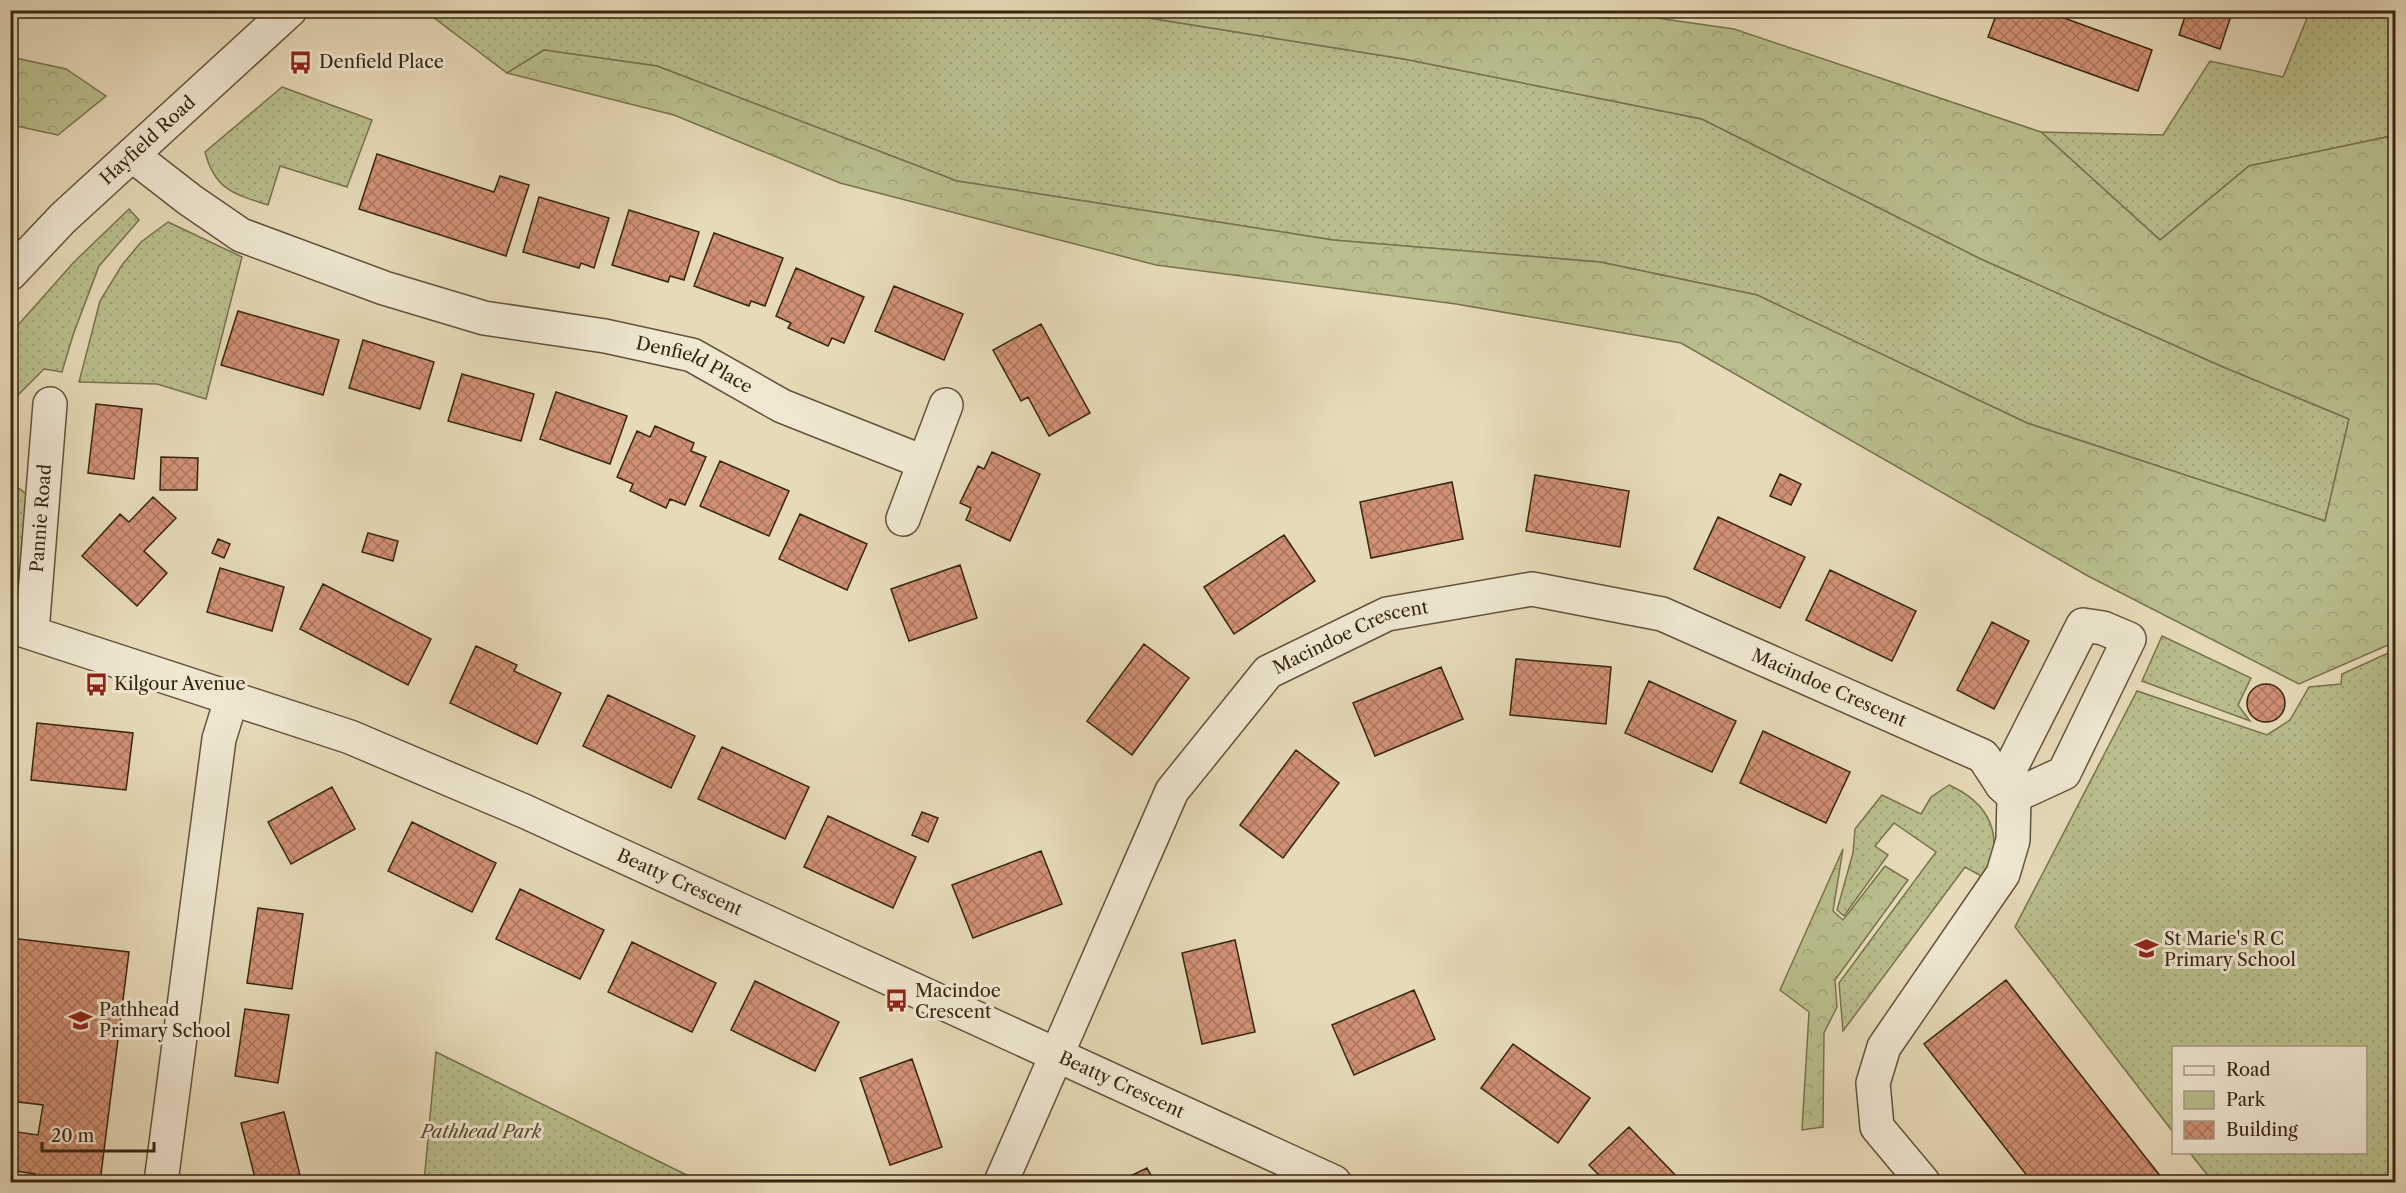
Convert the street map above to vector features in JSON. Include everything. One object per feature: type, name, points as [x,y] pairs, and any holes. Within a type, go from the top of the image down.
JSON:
[{"type":"street","name":"Hayfield Road","points":[[10,274],[63,218],[290,10]]},
{"type":"street","name":"Denfield Place","points":[[132,155],[190,200],[241,235],[384,288],[484,318],[605,336],[692,355],[782,406],[923,462]]},
{"type":"street","name":"Pannie Road","points":[[21,629],[50,404]]},
{"type":"street","points":[[903,519],[946,405]]},
{"type":"street","name":"Macindoe Crescent","points":[[1001,1182],[1172,791],[1268,672],[1387,614],[1532,589],[1662,614],[1983,756],[2008,791]]},
{"type":"street","points":[[1923,1182],[1877,1127],[1873,1083],[1884,1047],[2003,874],[2013,840],[2008,791],[2083,625],[2103,628],[2129,639],[2064,773],[2008,791]]},
{"type":"street","name":"Beatty Crescent","points":[[21,629],[350,737],[525,811],[1334,1182]]},
{"type":"street","points":[[161,1182],[219,739],[232,697]]},
{"type":"green space","points":[[425,11],[1105,11],[1404,59],[1702,119],[1981,259],[2221,366],[2349,419],[2325,521],[2027,423],[1757,295],[1600,262],[1333,240],[957,181],[657,66],[544,50],[507,73]]},
{"type":"green space","points":[[1105,11],[1608,11],[1734,29],[2041,132],[2160,240],[2249,166],[2391,136],[2395,133],[2395,642],[2299,684],[2088,576],[1681,343],[1456,304],[1156,265],[840,183],[674,115],[507,73],[544,50],[657,66],[957,181],[1333,240],[1600,262],[1757,295],[2027,423],[2325,521],[2349,419],[2221,366],[1981,259],[1702,119],[1404,59]]},
{"type":"green space","points":[[2310,11],[2395,11],[2395,133],[2391,136],[2249,166],[2160,240],[2041,132],[2163,135],[2210,61],[2283,77]]},
{"type":"green space","points":[[11,57],[66,69],[106,96],[58,135],[11,125]]},
{"type":"green space","points":[[282,87],[372,120],[347,187],[280,166],[268,205],[228,189],[214,175],[205,152]]},
{"type":"green space","points":[[129,209],[139,220],[99,266],[73,335],[62,372],[44,369],[11,402],[11,333],[74,262]]},
{"type":"green space","points":[[168,222],[242,257],[206,399],[157,384],[79,382],[100,301],[122,265],[141,242]]},
{"type":"green space","points":[[10,484],[29,498],[33,517],[30,541],[18,586],[11,582]]},
{"type":"green space","points":[[2162,636],[2251,678],[2238,705],[2250,721],[2142,681]]},
{"type":"green space","points":[[2395,650],[2395,1182],[2213,1182],[2191,1154],[2367,1154],[2367,1046],[2172,1046],[2172,1131],[2015,927],[2137,691],[2267,735],[2290,720],[2309,687],[2341,684],[2342,674]]},
{"type":"green space","points":[[1949,785],[1963,792],[1984,811],[1993,835],[1990,862],[1983,877],[1965,867],[1843,1031],[1839,983],[1936,852],[1894,823],[1875,846],[1888,855],[1844,916],[1837,910],[1853,853],[1855,829],[1882,795],[1921,814],[1931,797]]},
{"type":"green space","points":[[1843,849],[1833,911],[1843,920],[1885,866],[1908,880],[1835,980],[1837,1007],[1824,1033],[1823,1127],[1802,1130],[1809,1012],[1780,990]]},
{"type":"green space","name":"Pathhead Park","points":[[436,1052],[701,1182],[424,1182]]},
{"type":"building","points":[[1998,10],[2042,10],[2152,50],[2138,91],[1988,37]]},
{"type":"building","points":[[2187,10],[2233,10],[2220,49],[2179,35]]},
{"type":"building","points":[[377,154],[494,192],[500,176],[529,185],[506,256],[359,209]]},
{"type":"building","points":[[539,197],[609,218],[594,268],[581,263],[579,268],[523,252]]},
{"type":"building","points":[[629,210],[699,232],[684,280],[670,276],[668,282],[612,265]]},
{"type":"building","points":[[714,233],[783,258],[765,306],[751,301],[749,306],[694,286]]},
{"type":"building","points":[[796,268],[864,297],[844,343],[832,338],[828,346],[788,328],[791,323],[776,316]]},
{"type":"building","points":[[894,286],[963,314],[944,360],[875,331]]},
{"type":"building","points":[[238,311],[339,340],[323,395],[221,365]]},
{"type":"building","points":[[1041,324],[1090,413],[1049,436],[1028,397],[1021,401],[993,350]]},
{"type":"building","points":[[363,340],[434,362],[420,409],[349,388]]},
{"type":"building","points":[[462,374],[534,394],[521,441],[448,421]]},
{"type":"building","points":[[556,392],[627,416],[610,464],[540,439]]},
{"type":"building","points":[[96,404],[142,409],[134,479],[88,473]]},
{"type":"building","points":[[655,426],[694,443],[691,451],[706,457],[685,505],[670,499],[666,508],[630,491],[633,484],[617,477],[637,431],[650,437]]},
{"type":"building","points":[[992,452],[1040,474],[1010,541],[966,520],[971,508],[960,503],[978,466],[984,469]]},
{"type":"building","points":[[161,457],[198,458],[197,490],[160,490]]},
{"type":"building","points":[[720,461],[789,491],[769,536],[700,506]]},
{"type":"building","points":[[1780,474],[1801,484],[1791,505],[1770,496]]},
{"type":"building","points":[[1535,475],[1629,491],[1620,547],[1526,531]]},
{"type":"building","points":[[1452,482],[1463,539],[1371,558],[1360,502]]},
{"type":"building","points":[[153,497],[176,518],[144,551],[167,573],[137,606],[82,556],[120,514],[129,522]]},
{"type":"building","points":[[800,514],[867,544],[847,590],[779,559]]},
{"type":"building","points":[[1718,517],[1805,557],[1780,608],[1694,569]]},
{"type":"building","points":[[368,533],[398,541],[393,561],[362,552]]},
{"type":"building","points":[[1284,535],[1315,581],[1234,634],[1204,587]]},
{"type":"building","points":[[218,539],[230,544],[224,558],[212,553]]},
{"type":"building","points":[[960,565],[977,618],[909,641],[891,589]]},
{"type":"building","points":[[220,568],[284,587],[272,631],[207,612]]},
{"type":"building","points":[[1830,570],[1916,611],[1892,661],[1806,620]]},
{"type":"building","points":[[323,584],[431,639],[408,685],[300,629]]},
{"type":"building","points":[[1992,622],[2029,641],[1994,709],[1957,690]]},
{"type":"building","points":[[1144,644],[1189,678],[1132,755],[1087,721]]},
{"type":"building","points":[[476,646],[517,665],[514,671],[561,693],[537,744],[450,703]]},
{"type":"building","points":[[1516,659],[1611,667],[1606,724],[1510,715]]},
{"type":"building","points":[[1441,667],[1463,719],[1375,756],[1353,703]]},
{"type":"building","points":[[1649,681],[1736,721],[1712,772],[1625,733]]},
{"type":"building","points":[[2266,684],[2279,690],[2285,703],[2279,716],[2266,722],[2253,716],[2247,703],[2253,690]]},
{"type":"building","points":[[608,695],[695,736],[671,788],[583,746]]},
{"type":"building","points":[[37,723],[133,733],[126,790],[31,780]]},
{"type":"building","points":[[1763,731],[1850,772],[1826,823],[1740,783]]},
{"type":"building","points":[[722,747],[809,787],[785,839],[698,799]]},
{"type":"building","points":[[1296,750],[1339,783],[1283,858],[1240,825]]},
{"type":"building","points":[[332,787],[355,829],[291,864],[268,822]]},
{"type":"building","points":[[922,812],[938,818],[928,842],[912,835]]},
{"type":"building","points":[[828,816],[916,857],[893,908],[804,867]]},
{"type":"building","points":[[412,822],[496,863],[472,912],[388,871]]},
{"type":"building","points":[[1041,851],[1062,904],[973,938],[952,885]]},
{"type":"building","points":[[520,889],[604,930],[580,979],[496,939]]},
{"type":"building","points":[[258,908],[303,914],[292,989],[247,983]]},
{"type":"building","points":[[10,938],[129,952],[100,1182],[34,1182],[35,1174],[10,1170],[10,1131],[38,1135],[43,1105],[10,1101]]},
{"type":"building","points":[[1235,940],[1255,1032],[1202,1044],[1182,953]]},
{"type":"building","points":[[632,942],[716,983],[692,1032],[608,992]]},
{"type":"building","points":[[2006,980],[2165,1182],[2032,1182],[1924,1044]]},
{"type":"building","points":[[755,981],[839,1022],[815,1071],[731,1030]]},
{"type":"building","points":[[1414,990],[1435,1039],[1354,1075],[1332,1025]]},
{"type":"building","points":[[245,1009],[289,1015],[278,1083],[235,1076]]},
{"type":"building","points":[[1513,1044],[1590,1098],[1558,1143],[1481,1088]]},
{"type":"building","points":[[912,1059],[942,1147],[890,1165],[860,1078]]},
{"type":"building","points":[[284,1112],[301,1179],[286,1182],[256,1182],[241,1123]]},
{"type":"building","points":[[1629,1127],[1682,1182],[1606,1182],[1589,1165]]},
{"type":"building","points":[[1147,1168],[1155,1182],[1118,1182]]},
{"type":"place","name":"Denfield Place","points":[[301,62]]},
{"type":"place","name":"Kilgour Avenue","points":[[96,684]]},
{"type":"place","name":"St Marie's R C Primary School","points":[[2146,949]]},
{"type":"place","name":"Macindoe Crescent","points":[[897,1001]]},
{"type":"place","name":"Pathhead Primary School","points":[[81,1020]]}]
